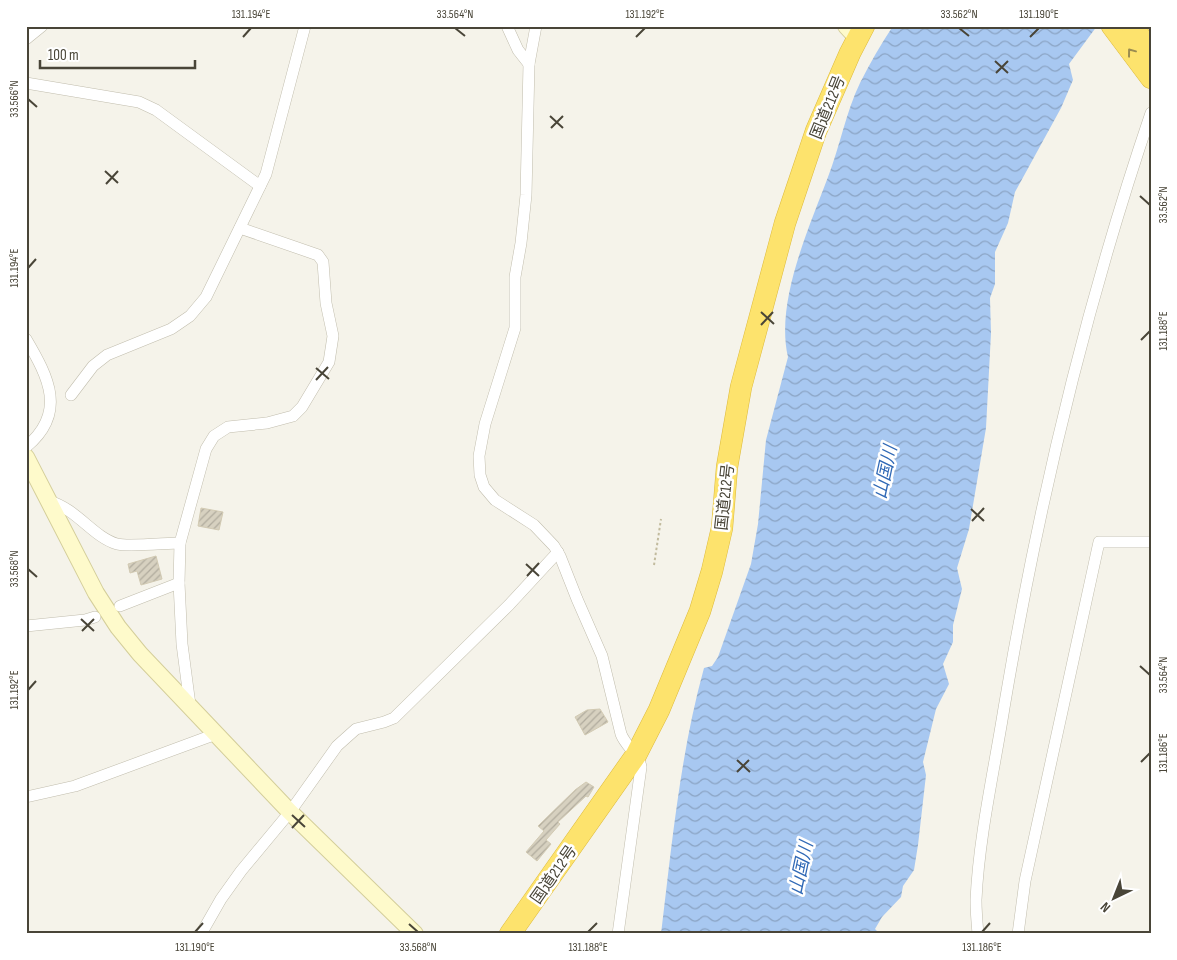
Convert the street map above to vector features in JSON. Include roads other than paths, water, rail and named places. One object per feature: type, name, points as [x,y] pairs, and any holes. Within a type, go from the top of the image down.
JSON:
[{"type":"highway","points":[[1112,26],[1151,78]]},
{"type":"highway","points":[[1132,26],[1151,51]]},
{"type":"highway","name":"国道212号","points":[[510,934],[636,755],[671,681],[700,611],[712,572],[722,528],[726,467],[741,387],[785,223],[816,131],[856,30]]},
{"type":"street","points":[[26,39],[42,26]]},
{"type":"street","points":[[71,395],[93,366],[108,355],[171,329],[190,316],[206,297],[266,174],[305,26]]},
{"type":"street","points":[[507,26],[518,50],[529,64]]},
{"type":"street","points":[[536,26],[529,64],[526,195],[515,278],[515,328],[485,424],[479,456],[480,474],[484,487],[496,500],[534,525],[558,552],[602,656],[621,734],[627,746],[636,755],[641,767],[618,934]]},
{"type":"street","points":[[26,83],[138,102],[156,110],[260,186]]},
{"type":"street","points":[[978,934],[976,901],[984,830],[1011,669],[1040,519],[1069,393],[1097,285],[1151,113]]},
{"type":"street","points":[[190,705],[182,644],[179,583],[180,543],[206,448],[214,436],[228,427],[267,423],[293,416],[302,408],[329,362],[333,336],[326,303],[323,262],[318,256],[240,228]]},
{"type":"street","points":[[26,339],[45,376],[51,400],[50,416],[44,428],[36,439],[26,447]]},
{"type":"street","points":[[26,456],[96,593],[118,627],[140,654],[290,812],[415,934]]},
{"type":"street","points":[[48,501],[62,505],[118,545],[180,543]]},
{"type":"street","points":[[1018,934],[1025,881],[1099,542],[1151,542]]},
{"type":"street","points":[[201,934],[241,871],[290,812],[343,740],[356,729],[394,718],[509,605],[558,552]]},
{"type":"street","points":[[120,606],[179,583]]},
{"type":"street","points":[[26,626],[85,620],[95,617]]},
{"type":"street","points":[[26,797],[75,786],[216,734]]},
{"type":"water","name":"山国川","points":[[893,26],[1097,26],[1069,64],[1073,80],[1061,108],[1015,192],[1008,223],[995,252],[995,284],[990,298],[991,333],[986,428],[969,529],[957,568],[962,589],[953,625],[953,642],[943,664],[949,684],[936,709],[923,762],[926,775],[914,870],[903,886],[901,897],[882,917],[875,929],[880,934],[661,934],[683,767],[704,668],[712,666],[718,657],[751,564],[758,524],[766,440],[788,357],[785,336],[790,289],[804,242],[855,94]]}]
